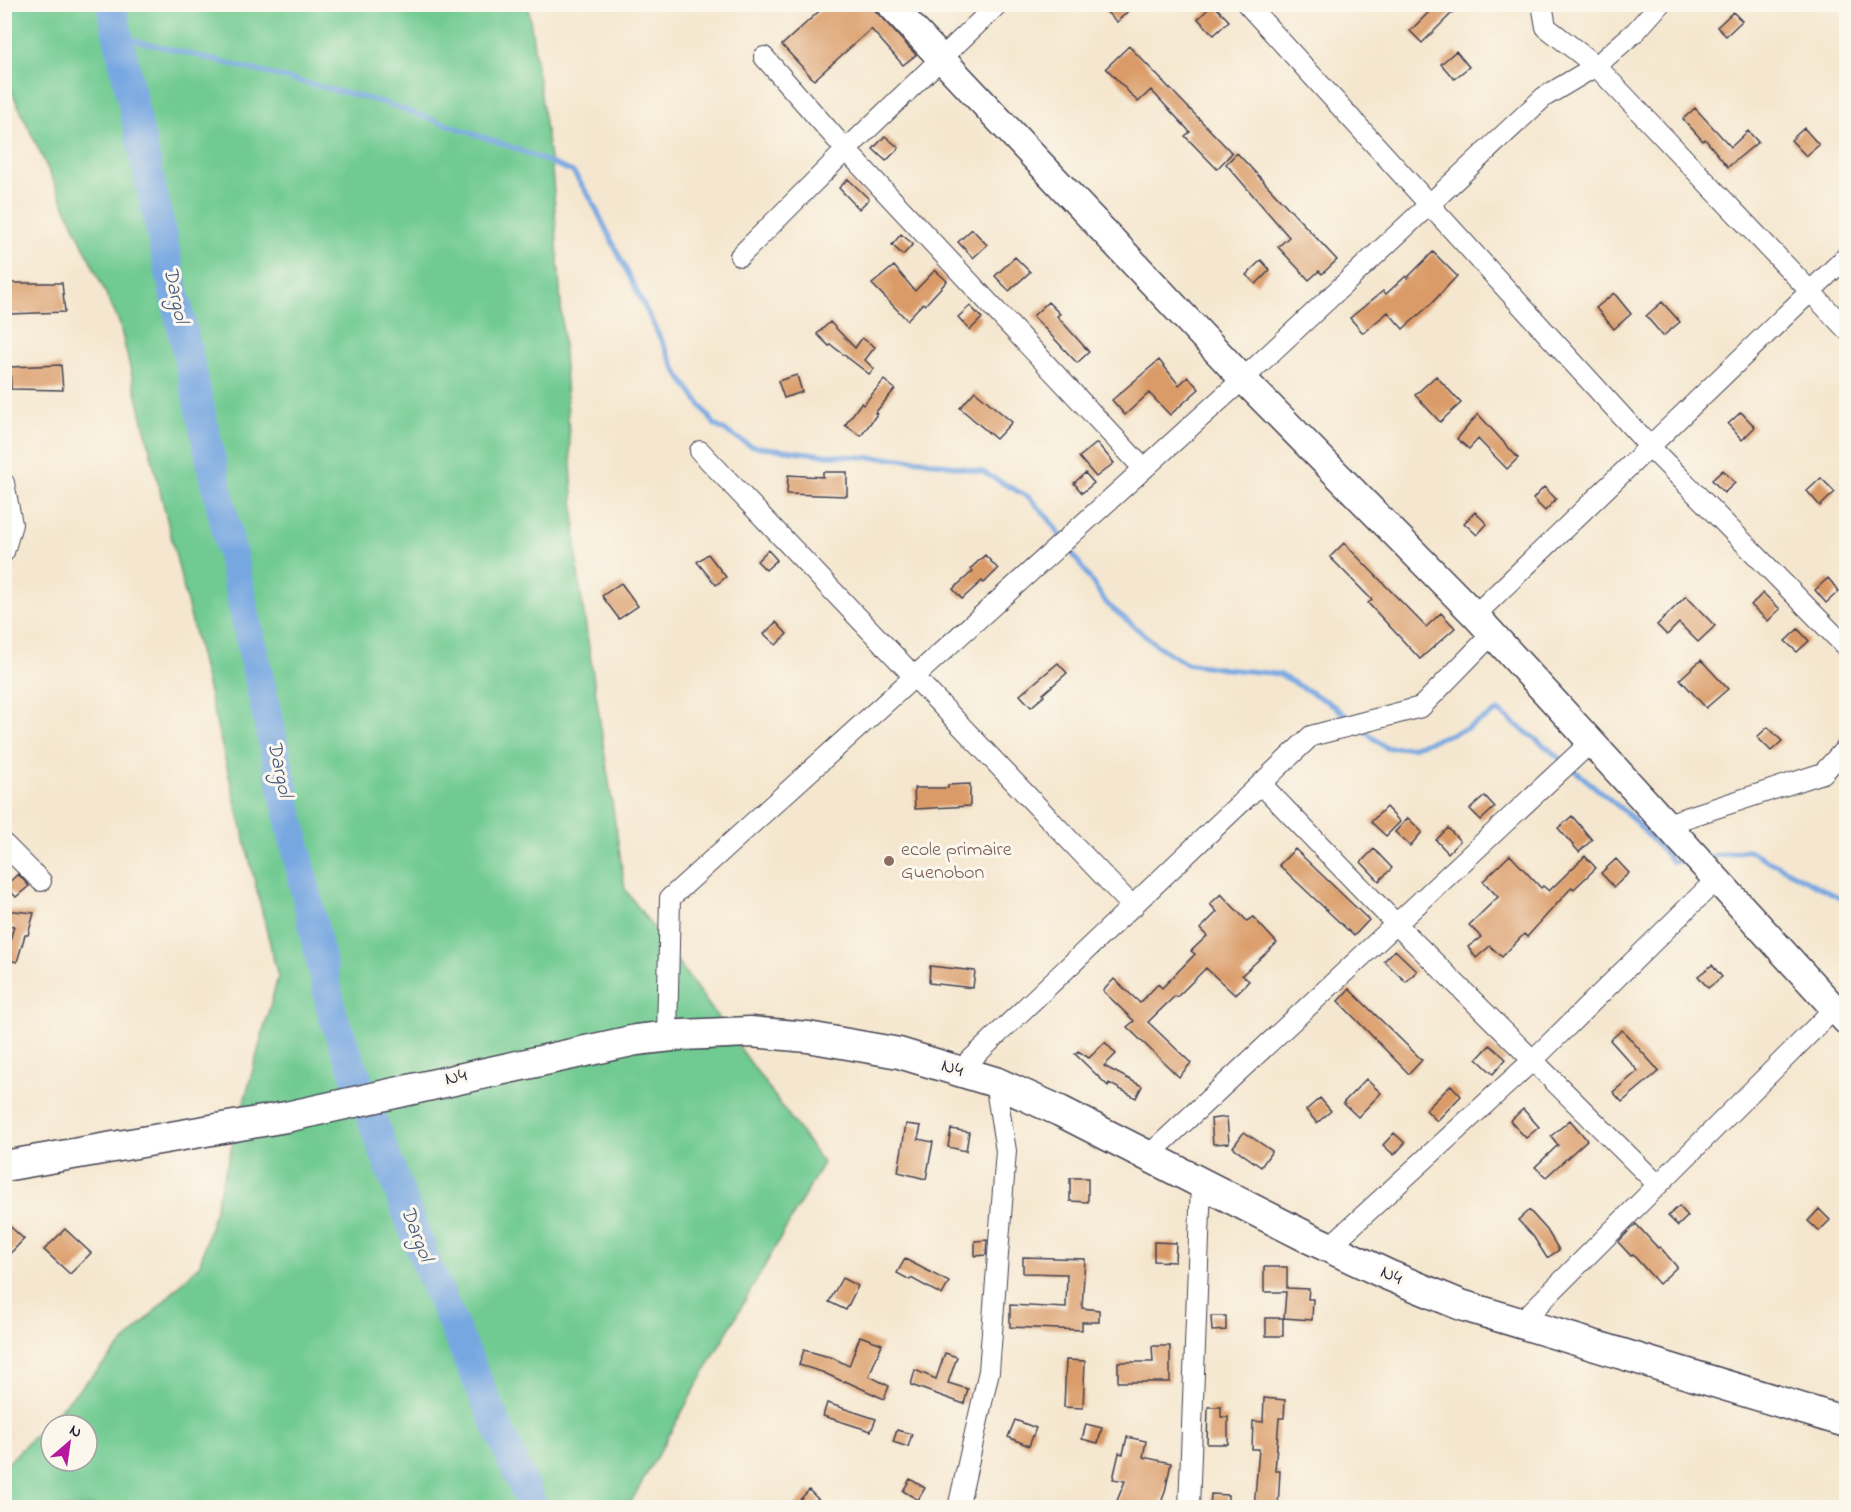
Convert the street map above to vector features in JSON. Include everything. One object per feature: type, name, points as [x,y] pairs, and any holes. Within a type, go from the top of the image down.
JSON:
[{"type":"main road","points":[[890,4],[1243,379],[1484,624],[1841,1015]]},
{"type":"main road","name":"N4","points":[[4,1166],[286,1117],[636,1040],[750,1032],[808,1037],[899,1053],[995,1082],[1060,1110],[1329,1247],[1388,1275],[1461,1305],[1846,1422]]},
{"type":"street","points":[[740,256],[998,4]]},
{"type":"street","points":[[1247,4],[1650,447],[1846,647]]},
{"type":"street","points":[[1542,4],[1546,27],[1596,66],[1846,329]]},
{"type":"street","points":[[667,1037],[670,898],[1243,379],[1544,97],[1596,66],[1636,31],[1660,4]]},
{"type":"street","points":[[764,57],[846,150],[1144,469]]},
{"type":"street","points":[[959,1071],[1311,736],[1421,707],[1484,624],[1650,447],[1846,257]]},
{"type":"street","points":[[700,451],[1133,907]]},
{"type":"street","points":[[4,483],[12,524],[4,552]]},
{"type":"street","points":[[1148,1155],[1591,742]]},
{"type":"street","points":[[1667,824],[1823,772],[1846,748]]},
{"type":"street","points":[[1261,784],[1396,924],[1658,1185]]},
{"type":"street","points":[[4,844],[41,881]]},
{"type":"street","points":[[1329,1247],[1532,1061],[1704,866]]},
{"type":"street","points":[[1520,1323],[1658,1185],[1841,1015]]},
{"type":"street","points":[[958,1508],[989,1371],[1006,1151],[995,1082]]},
{"type":"street","points":[[1189,1508],[1202,1183]]},
{"type":"green space","points":[[5,5],[528,5],[553,180],[578,574],[625,889],[823,1163],[628,1507],[5,1507],[4,1467],[39,1431],[39,1473],[99,1473],[99,1413],[56,1413],[200,1264],[278,977],[119,322],[5,77]]},
{"type":"building","points":[[827,4],[869,4],[916,55],[903,65],[871,29],[814,80],[782,45]]},
{"type":"building","points":[[1098,4],[1135,4],[1117,22]]},
{"type":"building","points":[[1213,4],[1229,21],[1214,35],[1198,19]]},
{"type":"building","points":[[1437,4],[1461,4],[1422,43],[1410,31]]},
{"type":"building","points":[[1733,12],[1742,21],[1726,36],[1717,27]]},
{"type":"building","points":[[1129,46],[1232,153],[1217,169],[1185,136],[1190,132],[1151,90],[1138,102],[1106,68]]},
{"type":"building","points":[[1456,51],[1469,67],[1454,79],[1441,64]]},
{"type":"building","points":[[1695,108],[1731,147],[1748,131],[1758,142],[1728,167],[1705,139],[1703,141],[1683,119]]},
{"type":"building","points":[[1804,128],[1819,145],[1806,156],[1791,140]]},
{"type":"building","points":[[885,136],[899,148],[886,161],[873,149]]},
{"type":"building","points":[[1237,153],[1337,260],[1322,274],[1319,271],[1309,280],[1278,247],[1289,237],[1226,164]]},
{"type":"building","points":[[848,179],[869,199],[859,209],[839,188]]},
{"type":"building","points":[[972,229],[987,245],[973,258],[958,242]]},
{"type":"building","points":[[901,234],[913,244],[903,255],[892,245]]},
{"type":"building","points":[[1433,252],[1457,276],[1403,329],[1388,312],[1363,333],[1350,318],[1383,291],[1386,294],[1406,276],[1407,278]]},
{"type":"building","points":[[1015,257],[1030,272],[1009,291],[995,276]]},
{"type":"building","points":[[1261,260],[1270,270],[1256,284],[1246,275]]},
{"type":"building","points":[[894,266],[915,291],[935,270],[947,281],[925,305],[923,303],[907,320],[872,284]]},
{"type":"building","points":[[5,283],[62,283],[65,312],[10,314]]},
{"type":"building","points":[[1614,293],[1631,314],[1614,329],[1596,308]]},
{"type":"building","points":[[1048,302],[1060,314],[1057,316],[1089,352],[1077,363],[1033,316]]},
{"type":"building","points":[[1662,302],[1680,322],[1663,336],[1646,316]]},
{"type":"building","points":[[970,306],[982,318],[970,330],[958,317]]},
{"type":"building","points":[[830,322],[855,348],[862,338],[875,347],[865,360],[874,369],[869,374],[831,345],[829,346],[817,334]]},
{"type":"building","points":[[1159,360],[1179,385],[1188,377],[1199,389],[1170,415],[1149,393],[1125,415],[1112,400]]},
{"type":"building","points":[[61,365],[63,390],[11,389],[10,367]]},
{"type":"building","points":[[797,375],[802,392],[784,398],[778,381]]},
{"type":"building","points":[[1436,376],[1461,403],[1440,422],[1415,395]]},
{"type":"building","points":[[884,380],[895,389],[875,413],[877,414],[861,436],[845,425],[861,403],[863,405]]},
{"type":"building","points":[[975,391],[1012,422],[996,439],[960,408]]},
{"type":"building","points":[[1741,412],[1755,427],[1742,440],[1728,424]]},
{"type":"building","points":[[1478,414],[1518,458],[1507,469],[1478,439],[1469,449],[1457,439]]},
{"type":"building","points":[[1097,443],[1114,463],[1096,477],[1079,457]]},
{"type":"building","points":[[1723,470],[1735,483],[1724,493],[1712,480]]},
{"type":"building","points":[[823,472],[847,472],[847,496],[787,494],[788,475],[823,477]]},
{"type":"building","points":[[1085,473],[1094,483],[1082,493],[1074,483]]},
{"type":"building","points":[[1821,478],[1835,492],[1820,506],[1807,491]]},
{"type":"building","points":[[1544,487],[1556,499],[1545,511],[1533,499]]},
{"type":"building","points":[[1475,512],[1487,524],[1477,535],[1464,523]]},
{"type":"building","points":[[1344,543],[1426,627],[1441,613],[1455,628],[1420,659],[1368,603],[1372,600],[1330,557]]},
{"type":"building","points":[[768,550],[777,560],[766,570],[757,561]]},
{"type":"building","points":[[708,554],[726,577],[716,585],[697,562]]},
{"type":"building","points":[[985,555],[998,569],[962,599],[953,589],[973,571],[970,569]]},
{"type":"building","points":[[1828,578],[1839,591],[1826,603],[1815,590]]},
{"type":"building","points":[[621,583],[638,606],[619,619],[602,596]]},
{"type":"building","points":[[1763,593],[1780,609],[1768,621],[1751,605]]},
{"type":"building","points":[[1686,596],[1715,626],[1698,642],[1679,623],[1667,635],[1657,625]]},
{"type":"building","points":[[776,622],[787,634],[776,645],[764,634]]},
{"type":"building","points":[[1798,629],[1809,641],[1797,652],[1785,641]]},
{"type":"building","points":[[1701,660],[1728,689],[1706,708],[1680,679]]},
{"type":"building","points":[[1058,663],[1067,673],[1031,707],[1020,695]]},
{"type":"building","points":[[1768,727],[1782,741],[1771,751],[1757,737]]},
{"type":"building","points":[[970,784],[970,806],[915,809],[914,788],[948,788],[948,785]]},
{"type":"building","points":[[1485,796],[1495,807],[1481,820],[1470,809]]},
{"type":"building","points":[[1386,807],[1400,822],[1386,836],[1371,822]]},
{"type":"building","points":[[1572,816],[1592,840],[1579,852],[1558,828]]},
{"type":"building","points":[[1408,818],[1422,832],[1410,846],[1395,832]]},
{"type":"building","points":[[1448,828],[1460,841],[1448,853],[1436,840]]},
{"type":"building","points":[[1295,849],[1369,920],[1354,936],[1279,865]]},
{"type":"building","points":[[1374,849],[1392,868],[1379,881],[1361,862]]},
{"type":"building","points":[[1510,855],[1541,888],[1543,886],[1549,891],[1585,856],[1596,868],[1574,889],[1572,887],[1527,937],[1524,934],[1502,957],[1490,946],[1476,958],[1468,947],[1481,937],[1469,925],[1498,897],[1483,881]]},
{"type":"building","points":[[1616,859],[1629,873],[1614,887],[1601,873]]},
{"type":"building","points":[[18,874],[29,886],[16,897],[5,886]]},
{"type":"building","points":[[1221,894],[1247,921],[1253,917],[1277,943],[1242,975],[1249,981],[1235,995],[1206,968],[1148,1022],[1191,1063],[1179,1077],[1127,1027],[1134,1021],[1103,991],[1114,979],[1140,1003],[1158,984],[1162,988],[1195,954],[1191,951],[1207,936],[1200,929],[1217,912],[1210,904]]},
{"type":"building","points":[[4,910],[34,913],[17,962],[5,959],[14,926],[4,925]]},
{"type":"building","points":[[1395,950],[1417,971],[1406,982],[1384,961]]},
{"type":"building","points":[[1712,965],[1722,977],[1708,988],[1698,976]]},
{"type":"building","points":[[930,966],[975,971],[973,988],[929,983]]},
{"type":"building","points":[[1349,989],[1422,1060],[1409,1074],[1338,1001]]},
{"type":"building","points":[[1622,1030],[1659,1071],[1622,1102],[1613,1092],[1638,1071],[1610,1040]]},
{"type":"building","points":[[1105,1042],[1116,1054],[1104,1066],[1142,1086],[1136,1098],[1109,1083],[1108,1086],[1075,1054],[1078,1051],[1089,1058]]},
{"type":"building","points":[[1490,1045],[1506,1059],[1493,1074],[1477,1059]]},
{"type":"building","points":[[1366,1079],[1381,1093],[1358,1117],[1343,1103]]},
{"type":"building","points":[[1451,1085],[1461,1096],[1437,1121],[1426,1110]]},
{"type":"building","points":[[1320,1098],[1331,1111],[1317,1123],[1306,1110]]},
{"type":"building","points":[[1523,1109],[1539,1127],[1526,1138],[1510,1121]]},
{"type":"building","points":[[1227,1117],[1229,1143],[1213,1144],[1211,1119]]},
{"type":"building","points":[[1570,1120],[1587,1140],[1546,1177],[1535,1167],[1558,1145],[1551,1136]]},
{"type":"building","points":[[906,1124],[921,1126],[918,1139],[933,1142],[926,1179],[898,1172]]},
{"type":"building","points":[[951,1129],[969,1132],[966,1151],[948,1147]]},
{"type":"building","points":[[1244,1132],[1272,1151],[1261,1167],[1233,1147]]},
{"type":"building","points":[[1394,1133],[1405,1143],[1394,1155],[1383,1145]]},
{"type":"building","points":[[1070,1178],[1088,1178],[1088,1202],[1070,1201]]},
{"type":"building","points":[[1679,1206],[1688,1216],[1678,1226],[1668,1216]]},
{"type":"building","points":[[1819,1209],[1830,1220],[1819,1231],[1808,1221]]},
{"type":"building","points":[[1529,1210],[1547,1230],[1559,1250],[1547,1258],[1533,1236],[1518,1220]]},
{"type":"building","points":[[4,1221],[24,1239],[4,1260]]},
{"type":"building","points":[[1636,1224],[1677,1267],[1659,1284],[1618,1242]]},
{"type":"building","points":[[65,1229],[91,1253],[70,1274],[44,1250]]},
{"type":"building","points":[[987,1240],[986,1255],[975,1256],[975,1241]]},
{"type":"building","points":[[1154,1242],[1176,1243],[1175,1262],[1154,1261]]},
{"type":"building","points":[[1023,1257],[1085,1259],[1082,1308],[1099,1310],[1099,1322],[1082,1322],[1082,1330],[1010,1327],[1010,1305],[1066,1308],[1067,1274],[1023,1273]]},
{"type":"building","points":[[905,1259],[949,1282],[942,1295],[897,1273]]},
{"type":"building","points":[[1264,1267],[1287,1267],[1287,1288],[1309,1289],[1308,1299],[1313,1299],[1312,1320],[1284,1318],[1286,1292],[1264,1292]]},
{"type":"building","points":[[842,1278],[858,1286],[846,1310],[829,1302]]},
{"type":"building","points":[[1211,1316],[1226,1316],[1226,1330],[1212,1331]]},
{"type":"building","points":[[1266,1318],[1283,1318],[1283,1336],[1266,1336]]},
{"type":"building","points":[[860,1336],[882,1344],[869,1376],[889,1386],[884,1399],[845,1381],[799,1365],[804,1350],[833,1358],[849,1366]]},
{"type":"building","points":[[1152,1346],[1170,1346],[1170,1382],[1118,1382],[1118,1362],[1153,1362]]},
{"type":"building","points":[[945,1353],[957,1357],[948,1383],[968,1389],[964,1404],[911,1385],[915,1370],[936,1379]]},
{"type":"building","points":[[1066,1360],[1085,1361],[1083,1408],[1064,1407]]},
{"type":"building","points":[[1264,1398],[1285,1400],[1284,1418],[1279,1418],[1275,1471],[1280,1471],[1278,1508],[1254,1508],[1259,1449],[1252,1449],[1253,1421],[1263,1422]]},
{"type":"building","points":[[827,1403],[876,1419],[871,1431],[823,1416]]},
{"type":"building","points":[[1208,1407],[1221,1407],[1221,1417],[1228,1417],[1228,1444],[1207,1444]]},
{"type":"building","points":[[1015,1420],[1036,1428],[1029,1446],[1008,1437]]},
{"type":"building","points":[[1086,1424],[1102,1428],[1098,1443],[1082,1439]]},
{"type":"building","points":[[897,1430],[912,1434],[908,1447],[893,1442]]},
{"type":"building","points":[[1127,1437],[1146,1441],[1143,1457],[1171,1463],[1159,1508],[1114,1508],[1125,1481],[1113,1479],[1119,1453],[1123,1454]]},
{"type":"building","points":[[910,1479],[925,1488],[918,1500],[903,1491]]},
{"type":"building","points":[[809,1490],[820,1501],[813,1508],[792,1508]]},
{"type":"building","points":[[1211,1494],[1228,1495],[1228,1508],[1210,1508]]},
{"type":"waterway","name":"Dargol","points":[[111,4],[333,1016],[427,1265],[533,1508]]},
{"type":"waterway","points":[[118,36],[382,102],[509,146],[573,172],[591,199],[678,374],[715,425],[751,446],[825,455],[921,460],[983,472],[1030,498],[1049,519],[1107,604],[1158,646],[1185,663],[1279,674],[1333,705],[1351,720]]},
{"type":"waterway","points":[[1360,727],[1386,748],[1413,747],[1468,728],[1498,711],[1545,746],[1630,816],[1673,862],[1687,860]]},
{"type":"waterway","points":[[1708,857],[1748,850],[1846,901]]},
{"type":"place","name":"ecole primaire Guenobon","points":[[889,861]]}]
